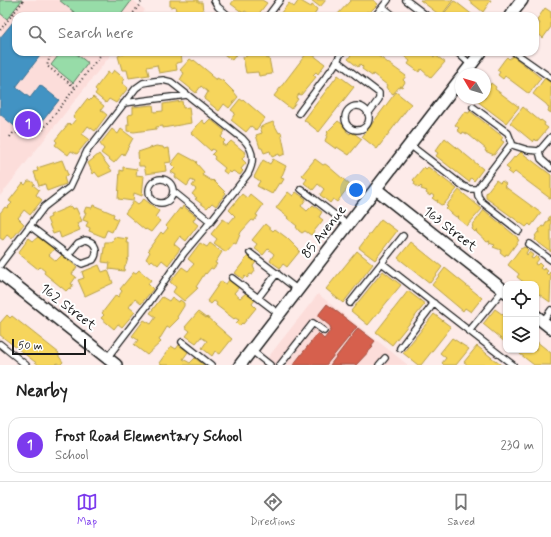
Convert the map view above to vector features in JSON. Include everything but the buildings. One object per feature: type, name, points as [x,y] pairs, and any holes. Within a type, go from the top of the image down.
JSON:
[{"type":"street","points":[[513,12],[522,0]]},
{"type":"street","points":[[470,68],[479,56]]},
{"type":"street","name":"85 Avenue","points":[[240,365],[455,86]]},
{"type":"street","name":"163 Street","points":[[376,189],[503,289]]},
{"type":"street","name":"162 Street","points":[[0,273],[116,365]]},
{"type":"lane","points":[[214,0],[218,7],[224,12]]},
{"type":"lane","points":[[271,12],[280,0]]},
{"type":"lane","points":[[379,12],[388,0]]},
{"type":"lane","points":[[406,0],[422,12]]},
{"type":"lane","points":[[383,7],[389,12]]},
{"type":"lane","points":[[299,113],[340,56]]},
{"type":"lane","points":[[459,56],[467,68]]},
{"type":"lane","points":[[520,56],[551,78]]},
{"type":"lane","points":[[337,61],[379,92],[379,99],[368,114],[366,126],[359,129],[351,128],[346,123],[345,115],[353,107],[364,108],[368,114]]},
{"type":"lane","points":[[0,265],[49,201],[69,190],[87,151],[138,86],[154,81],[169,81],[243,139],[249,146],[253,155],[252,165],[248,174],[211,222],[184,253],[152,300],[107,358]]},
{"type":"lane","points":[[124,103],[188,95]]},
{"type":"lane","points":[[473,107],[508,133],[512,139],[512,146],[477,189],[478,196],[482,202],[519,231]]},
{"type":"lane","points":[[512,146],[528,150],[539,150],[551,137]]},
{"type":"lane","points":[[410,145],[463,186],[470,189],[477,189]]},
{"type":"lane","points":[[539,150],[541,159],[551,168]]},
{"type":"lane","points":[[174,192],[167,201],[159,202],[152,199],[149,192],[153,182],[160,179],[168,181],[174,192],[211,222]]},
{"type":"lane","points":[[301,189],[348,225]]},
{"type":"lane","points":[[30,226],[68,255],[78,262],[86,264],[95,257],[96,249],[92,242],[85,240],[78,243],[68,255]]},
{"type":"lane","points":[[350,303],[403,236]]},
{"type":"lane","points":[[529,244],[551,260]]},
{"type":"lane","points":[[250,253],[298,290]]},
{"type":"lane","points":[[382,263],[513,365]]},
{"type":"lane","points":[[258,298],[277,273]]},
{"type":"lane","points":[[232,278],[279,314]]},
{"type":"lane","points":[[470,330],[503,293]]},
{"type":"lane","points":[[400,348],[434,303]]},
{"type":"lane","points":[[543,321],[551,310]]},
{"type":"lane","points":[[280,365],[313,323],[324,331]]},
{"type":"lane","points":[[182,342],[211,365]]},
{"type":"lane","points":[[0,344],[26,365]]},
{"type":"lane","points":[[251,350],[270,365]]},
{"type":"lane","points":[[379,365],[385,358]]},
{"type":"path","points":[[15,12],[24,0]]},
{"type":"path","points":[[134,12],[143,0]]},
{"type":"path","points":[[0,30],[12,15]]},
{"type":"path","points":[[50,56],[47,66],[76,88]]},
{"type":"path","points":[[10,137],[13,133],[42,132],[100,56]]},
{"type":"shaded area","points":[[0,0],[133,0],[145,10],[144,12],[12,12],[12,56],[110,56],[0,196]]},
{"type":"shaded area","points":[[318,294],[408,365],[262,365]]},
{"type":"green space","points":[[0,0],[22,0],[7,19],[0,13]]},
{"type":"green space","points":[[59,0],[132,0],[123,12],[74,12]]},
{"type":"green space","points":[[58,56],[79,56],[88,63],[73,83],[51,65]]},
{"type":"place","name":"Frost Road Elementary School","points":[[28,124]]}]
